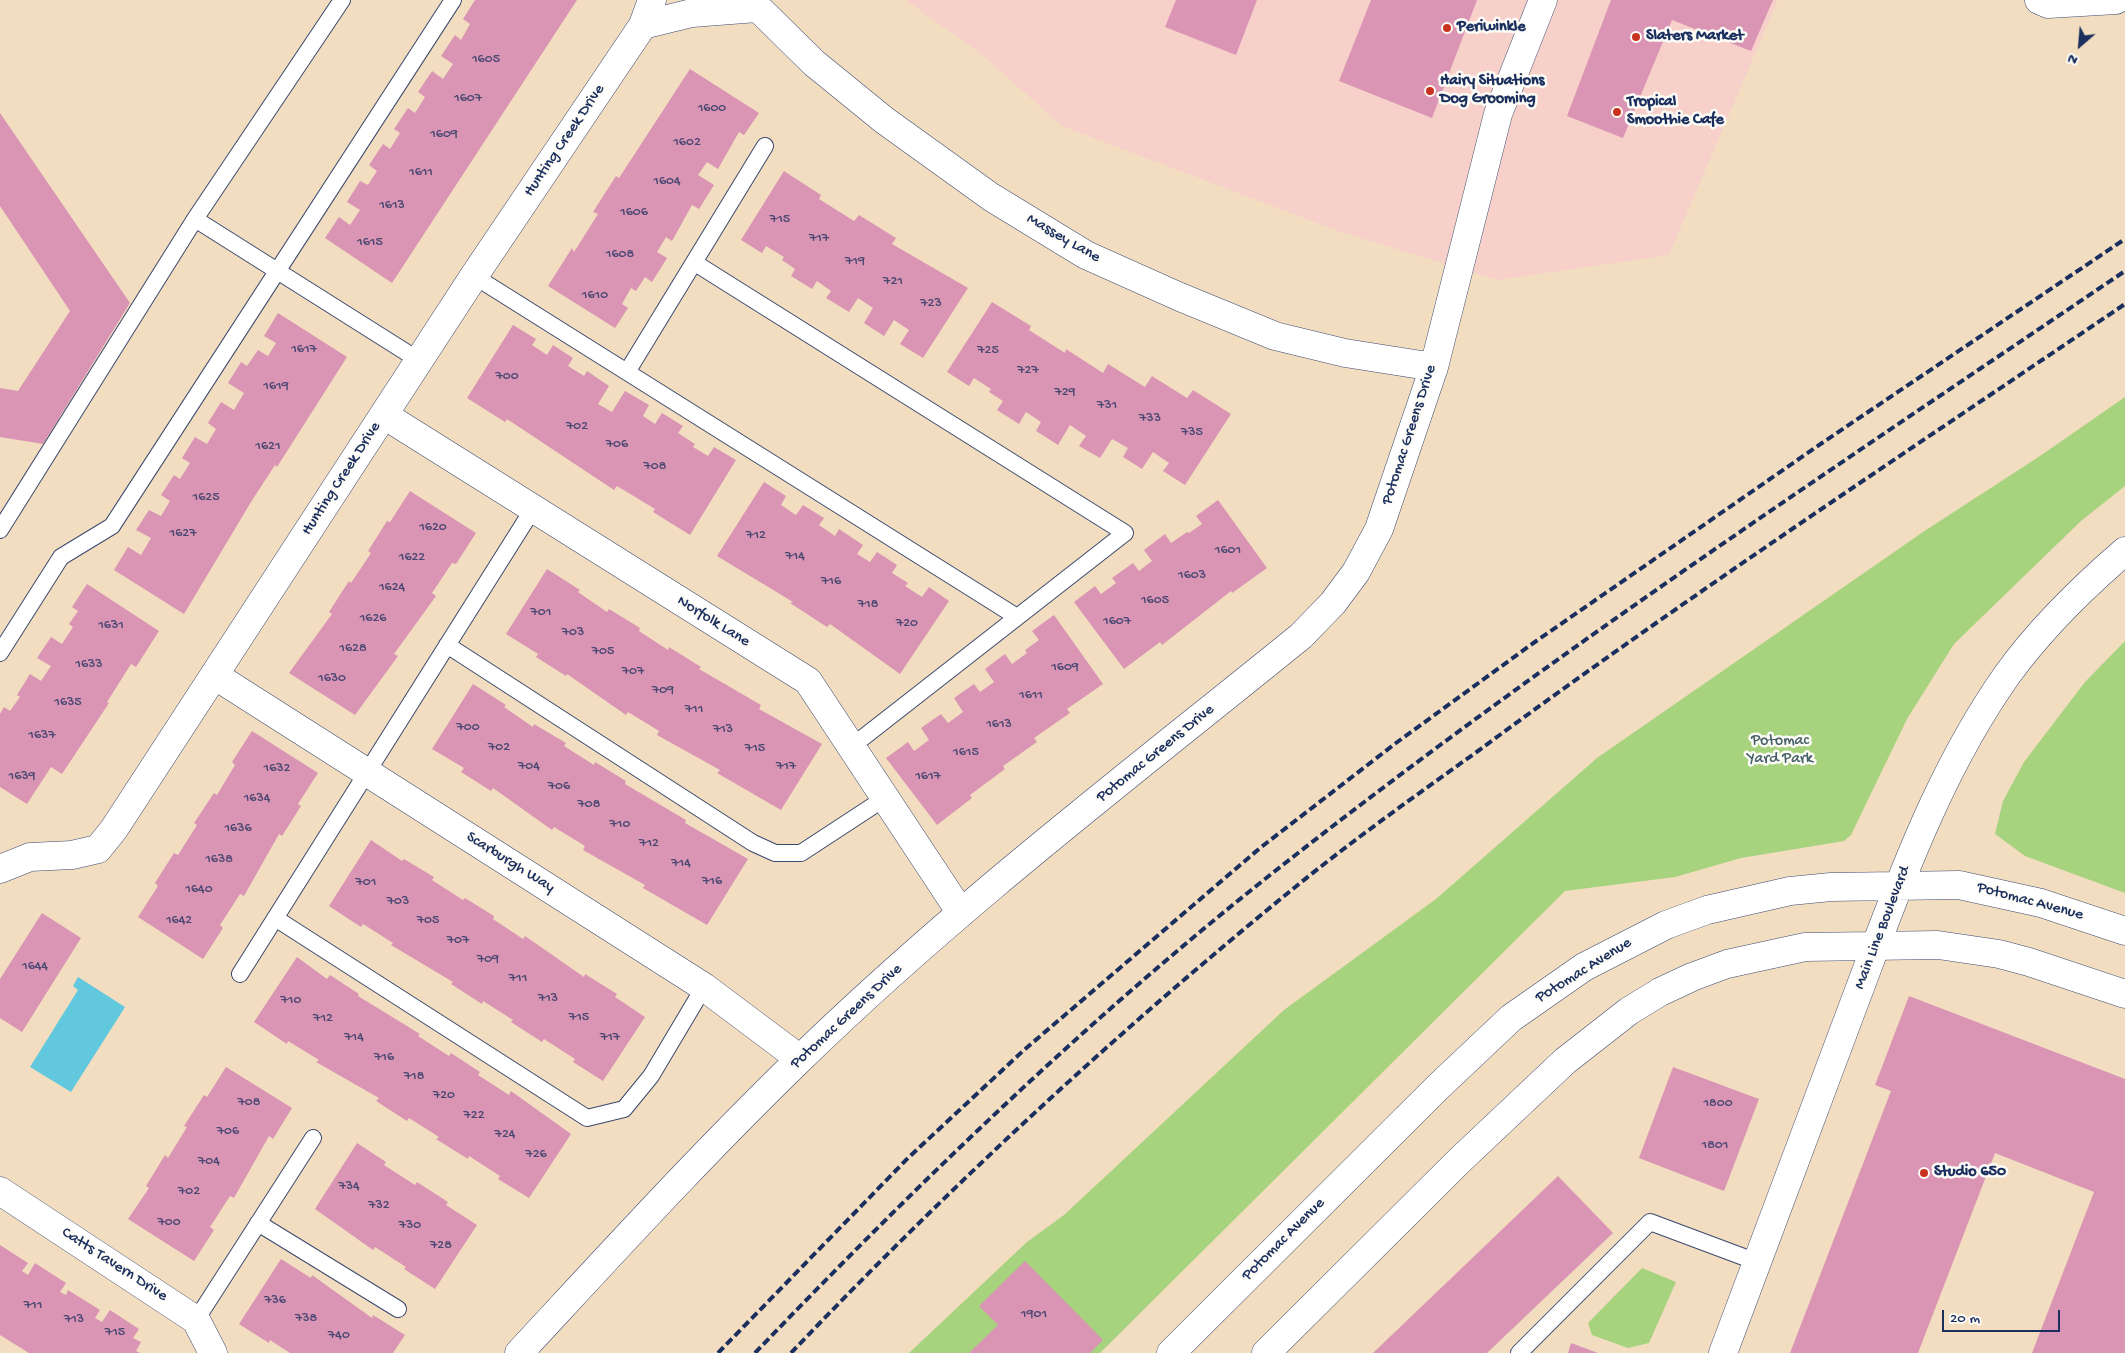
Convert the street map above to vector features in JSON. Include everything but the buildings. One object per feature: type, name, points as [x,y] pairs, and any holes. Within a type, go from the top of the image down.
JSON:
[{"type":"street","name":"Potomac Greens Drive","points":[[519,1353],[639,1224],[800,1060],[961,913],[1301,636],[1334,603],[1356,572],[1379,529],[1434,367],[1498,114],[1543,0]]},
{"type":"street","points":[[2039,0],[2048,4],[2116,0]]},
{"type":"street","name":"Massey Lane","points":[[754,4],[814,62],[884,120],[991,197],[1086,255],[1180,298],[1275,336],[1345,353],[1434,367]]},
{"type":"street","name":"Hunting Creek Drive","points":[[0,869],[30,857],[72,855],[98,849],[114,829],[648,12],[692,13],[754,4]]},
{"type":"street","name":"Norfolk Lane","points":[[384,415],[808,681],[961,913]]},
{"type":"street","name":"Main Line Boulevard","points":[[1723,1353],[1898,886],[1949,770],[2007,675],[2050,622],[2092,579],[2125,551]]},
{"type":"street","name":"Scarburgh Way","points":[[214,675],[704,987],[800,1060]]},
{"type":"street","name":"Potomac Avenue","points":[[1171,1353],[1474,1052],[1511,1018],[1584,967],[1666,925],[1706,910],[1790,891],[1831,887],[1898,886],[1974,887],[2041,903],[2125,930]]},
{"type":"street","points":[[1266,1353],[1515,1107],[1565,1061],[1629,1011],[1660,992],[1727,964],[1805,947],[1938,945],[1999,954],[2063,972],[2125,994]]},
{"type":"street","name":"Catts Tavern Drive","points":[[0,1191],[196,1320],[213,1353]]},
{"type":"lane","points":[[0,530],[195,219],[342,0]]},
{"type":"lane","points":[[0,653],[60,557],[112,526],[453,0]]},
{"type":"lane","points":[[627,372],[765,146]]},
{"type":"lane","points":[[195,219],[420,361]]},
{"type":"lane","points":[[695,263],[1125,533],[852,747]]},
{"type":"lane","points":[[474,276],[1017,617]]},
{"type":"lane","points":[[240,974],[366,771],[533,509]]},
{"type":"lane","points":[[447,644],[752,843],[775,853],[801,853],[885,798]]},
{"type":"lane","points":[[275,918],[587,1118],[624,1109],[651,1076],[704,987]]},
{"type":"lane","points":[[196,1320],[313,1138]]},
{"type":"lane","points":[[1519,1353],[1650,1222],[1757,1262]]},
{"type":"lane","points":[[258,1223],[398,1310]]},
{"type":"shaded area","points":[[905,0],[1778,0],[1669,255],[1498,280],[1338,231],[1062,126],[979,52]]},
{"type":"green space","name":"Potomac Yard Park","points":[[2125,397],[2125,486],[2081,521],[1954,644],[1907,719],[1851,835],[1844,841],[1741,858],[1675,877],[1565,891],[1100,1353],[909,1353],[1027,1242],[1064,1215],[1284,1010],[1436,899],[1597,758],[1923,532],[2040,456]]},
{"type":"green space","points":[[2125,641],[2125,893],[2025,856],[1995,834],[2003,801],[2024,762],[2085,682]]},
{"type":"green space","points":[[1642,1268],[1676,1282],[1649,1343],[1628,1348],[1592,1335],[1588,1323]]},
{"type":"water","points":[[78,977],[125,1007],[71,1092],[30,1067],[78,990],[73,986]]},
{"type":"railway","points":[[718,1353],[908,1158],[1024,1050],[1260,848],[1396,743],[1532,644],[1822,443],[2125,239]]},
{"type":"railway","points":[[755,1353],[881,1224],[1011,1099],[1145,979],[1284,864],[1489,709],[1594,634],[1805,487],[2125,271]]},
{"type":"railway","points":[[791,1353],[974,1169],[1038,1110],[1166,995],[1321,867],[1410,800],[1638,636],[1799,524],[2125,304]]},
{"type":"place","name":"Periwinkle","points":[[1447,28]]},
{"type":"place","name":"Slaters Market","points":[[1636,37]]},
{"type":"place","name":"Hairy Situations Dog Grooming","points":[[1430,91]]},
{"type":"place","name":"Tropical Smoothie Cafe","points":[[1617,112]]},
{"type":"place","name":"Studio 650","points":[[1924,1173]]}]
